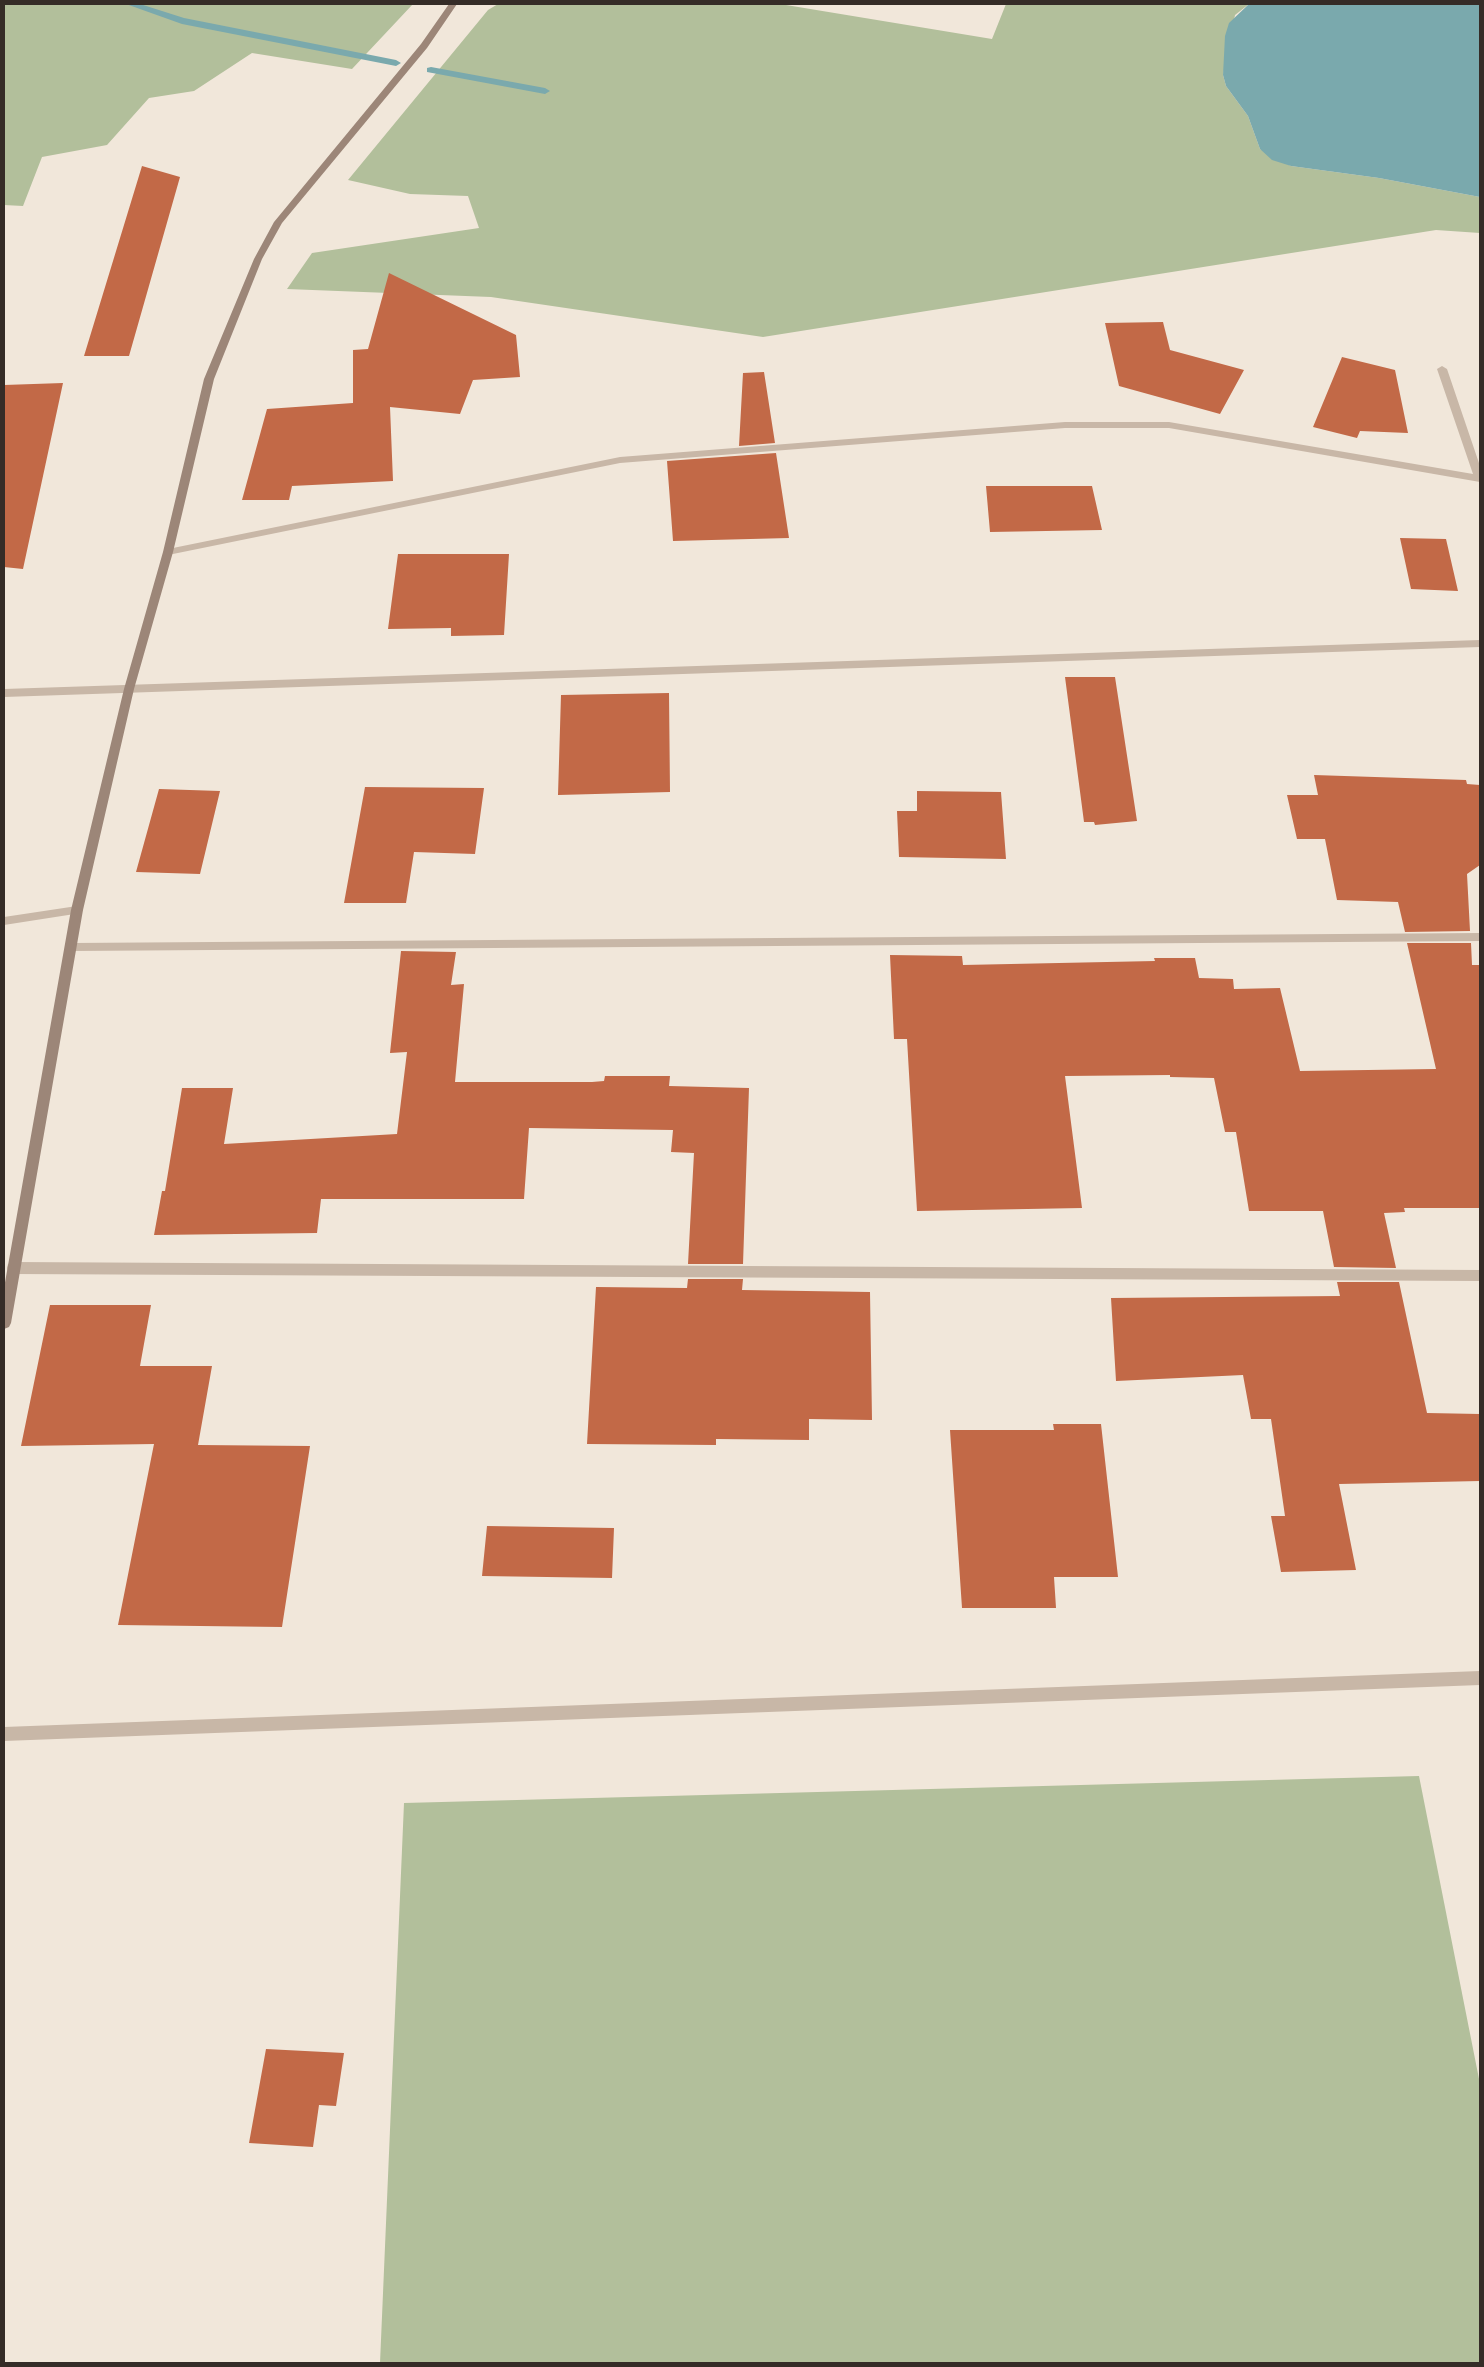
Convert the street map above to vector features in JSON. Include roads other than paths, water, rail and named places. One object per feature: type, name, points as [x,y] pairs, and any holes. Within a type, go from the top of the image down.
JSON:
[{"type":"street","points":[[4,1323],[77,910],[129,689],[168,552],[209,379],[258,259],[278,222],[424,46],[453,4]]},
{"type":"street","points":[[168,552],[620,460],[1066,425],[1169,425],[1480,479],[1442,369]]},
{"type":"street","points":[[4,693],[1480,643]]},
{"type":"street","points":[[4,921],[77,910]]},
{"type":"street","points":[[72,946],[1480,937]]},
{"type":"street","points":[[13,1268],[1480,1276]]},
{"type":"street","points":[[4,1734],[1480,1678]]},
{"type":"water","points":[[1249,4],[1480,4],[1480,197],[1379,178],[1291,166],[1272,160],[1260,149],[1248,116],[1226,86],[1223,75],[1225,36],[1229,23]]},
{"type":"waterway","points":[[131,4],[182,21],[396,63]]},
{"type":"waterway","points":[[431,70],[545,91]]}]
